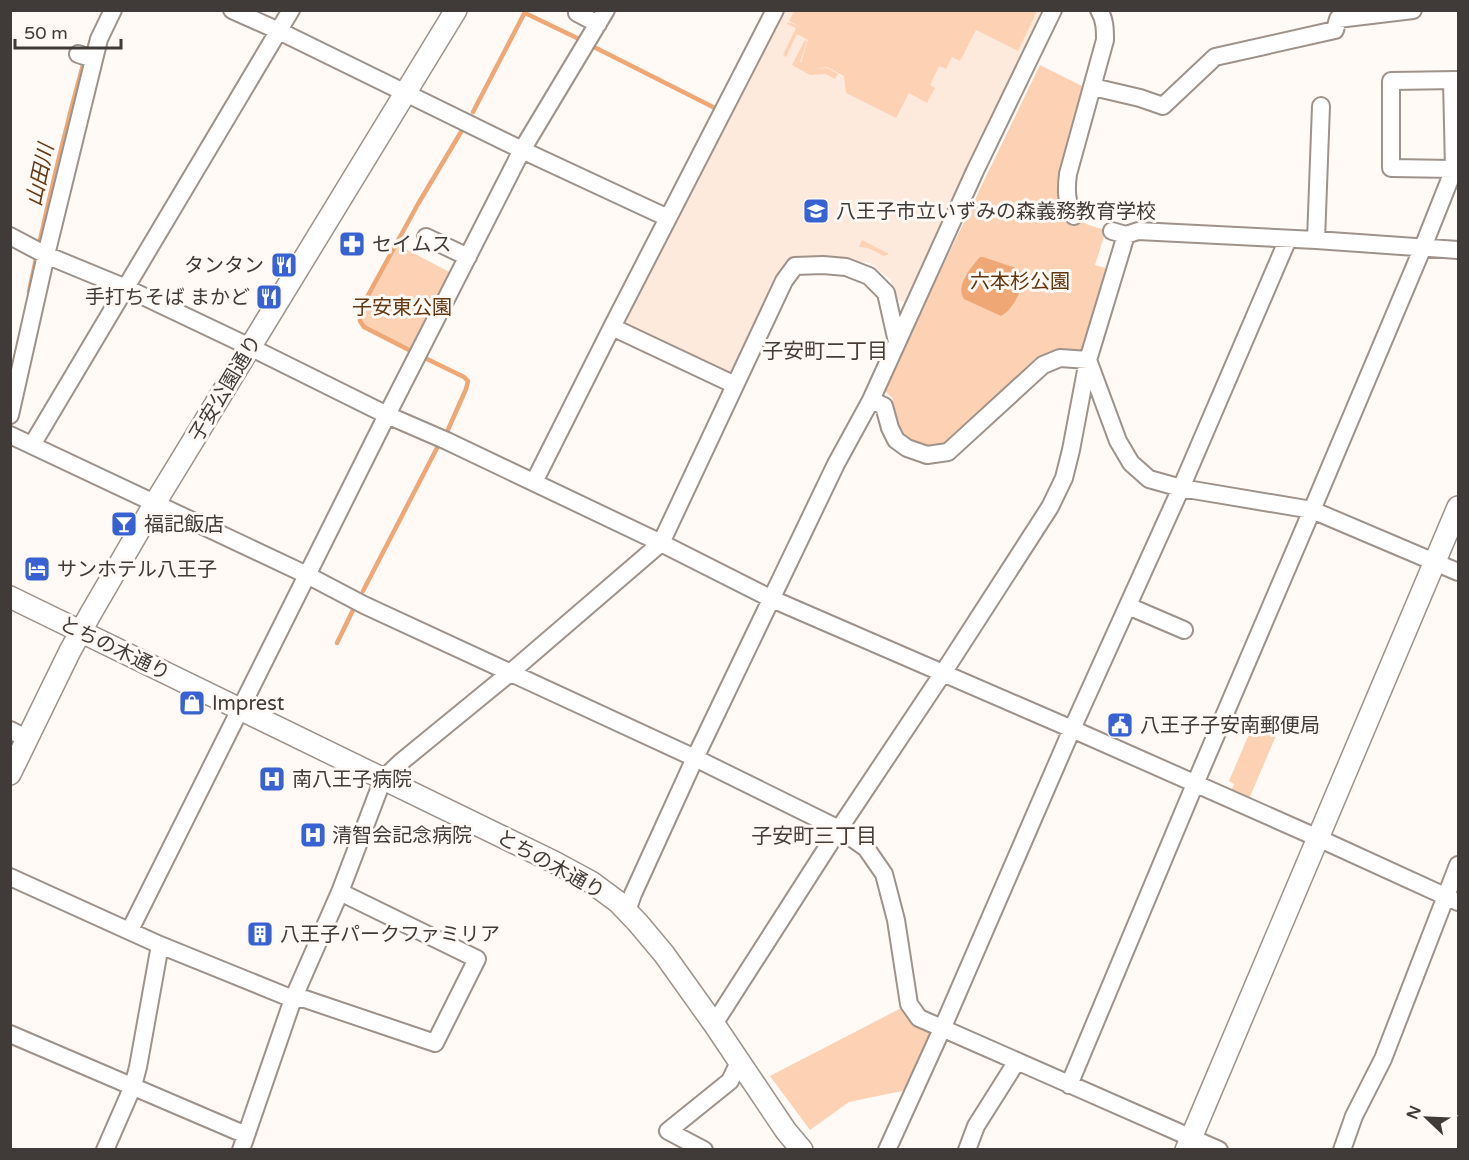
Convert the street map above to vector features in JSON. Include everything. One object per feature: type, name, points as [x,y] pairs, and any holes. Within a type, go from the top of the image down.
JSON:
[{"type":"street","points":[[10,415],[41,253],[86,56],[99,39],[114,10]]},
{"type":"street","points":[[232,10],[668,218]]},
{"type":"street","points":[[32,445],[291,10]]},
{"type":"street","name":"子安公園通り","points":[[10,774],[19,734],[155,503],[456,10]]},
{"type":"street","points":[[534,482],[776,10]]},
{"type":"street","points":[[627,911],[695,758],[836,464],[871,400],[975,171],[1053,10]]},
{"type":"street","points":[[1074,216],[1068,205],[1066,191],[1068,174],[1105,40],[1103,17],[1099,10]]},
{"type":"street","points":[[1093,87],[1163,106],[1215,57],[1335,30],[1338,19],[1413,10]]},
{"type":"street","points":[[130,930],[522,150],[602,17],[577,13]]},
{"type":"street","points":[[1069,1085],[1454,169],[1455,80],[1391,81],[1391,168],[1454,169]]},
{"type":"street","points":[[1316,240],[1321,106]]},
{"type":"street","points":[[714,1024],[1050,507],[1064,478],[1088,360],[1119,233],[1138,231],[1458,250]]},
{"type":"street","points":[[10,236],[41,253],[126,288],[387,415],[534,482],[772,599],[1072,729],[1452,899]]},
{"type":"street","points":[[426,237],[468,256]]},
{"type":"street","points":[[887,1149],[1181,488],[1288,239]]},
{"type":"street","points":[[10,1034],[133,1086],[243,1142],[293,999],[340,892],[383,779],[661,543],[784,281],[795,266],[846,267],[869,276],[886,293],[897,342]]},
{"type":"street","points":[[612,327],[735,385]]},
{"type":"street","points":[[871,400],[884,406],[896,440],[907,448],[927,455],[948,452],[1043,365],[1060,358],[1088,360]]},
{"type":"street","points":[[1088,360],[1118,441],[1131,463],[1149,478],[1181,488],[1312,510],[1458,572]]},
{"type":"street","points":[[10,435],[307,575],[364,605],[695,758],[839,829],[866,848],[884,874],[896,920],[909,1004],[919,1018],[1069,1085],[1189,1144],[1219,1149]]},
{"type":"street","points":[[1189,1144],[1458,507]]},
{"type":"street","name":"とちの木通り","points":[[10,597],[591,882],[618,902],[664,954],[786,1131],[802,1149]]},
{"type":"street","points":[[1128,606],[1184,630]]},
{"type":"street","points":[[1342,1149],[1354,1116],[1383,1059],[1452,899],[1458,865]]},
{"type":"street","points":[[10,877],[160,945],[293,999],[305,999],[435,1043],[477,959],[340,892]]},
{"type":"street","points":[[105,1149],[133,1086],[160,945]]},
{"type":"street","points":[[966,1149],[976,1126],[1017,1061]]},
{"type":"street","points":[[704,1149],[668,1131],[730,1081],[739,1062]]},
{"type":"shaded area","name":"八王子市立いずみの森義務教育学校","points":[[783,11],[1048,11],[907,303],[894,299],[891,280],[870,263],[789,258],[730,376],[623,322]]},
{"type":"shaded area","points":[[980,257],[1016,268],[1021,272],[1020,291],[1010,308],[1001,316],[964,299],[962,294],[961,288],[965,277]]},
{"type":"green space","points":[[794,10],[1037,11],[1018,51],[976,30],[960,61],[952,57],[946,69],[939,66],[930,85],[935,88],[927,103],[909,93],[896,118],[846,93],[844,76],[827,67],[813,69],[827,68],[838,74],[835,79],[826,74],[810,75],[792,65],[805,40],[807,41],[801,63],[808,40],[797,34],[786,57],[783,55],[796,28],[787,24],[788,22],[801,27],[789,21]]},
{"type":"green space","name":"六本杉公園","points":[[1040,65],[1092,91],[1068,174],[1074,216],[1089,225],[1106,230],[1095,265],[1115,271],[1089,356],[1055,352],[1035,359],[946,442],[928,447],[910,440],[900,430],[895,420],[893,399],[885,391],[892,371]]},
{"type":"green space","points":[[862,240],[889,254],[884,256],[868,248],[859,247]]},
{"type":"green space","name":"子安東公園","points":[[396,244],[457,276],[418,354],[364,327],[360,321],[360,310]]},
{"type":"green space","points":[[1232,711],[1278,731],[1249,799],[1231,791],[1234,784],[1229,781],[1252,727],[1229,717]]},
{"type":"green space","points":[[907,1005],[928,1025],[933,1035],[907,1090],[849,1102],[810,1130],[770,1076]]},
{"type":"waterway","points":[[473,112],[526,10]]},
{"type":"waterway","points":[[525,13],[579,39]]},
{"type":"waterway","name":"山田川","points":[[87,53],[93,35]]},
{"type":"waterway","points":[[596,48],[713,107]]},
{"type":"waterway","name":"山田川","points":[[29,292],[84,61]]},
{"type":"waterway","points":[[413,352],[364,327],[360,321],[360,310],[418,204],[461,132]]},
{"type":"waterway","points":[[427,359],[468,381],[447,432]]},
{"type":"waterway","points":[[363,591],[437,448]]},
{"type":"waterway","points":[[337,643],[353,610]]},
{"type":"place","name":"八王子市立いずみの森義務教育学校","points":[[816,211]]},
{"type":"place","name":"セイムス","points":[[352,244]]},
{"type":"place","name":"タンタン","points":[[284,265]]},
{"type":"place","name":"手打ちそば まかど","points":[[269,297]]},
{"type":"place","name":"福記飯店","points":[[124,524]]},
{"type":"place","name":"サンホテル八王子","points":[[37,569]]},
{"type":"place","name":"Imprest","points":[[192,703]]},
{"type":"place","name":"八王子子安南郵便局","points":[[1120,725]]},
{"type":"place","name":"南八王子病院","points":[[272,779]]},
{"type":"place","name":"清智会記念病院","points":[[313,835]]},
{"type":"place","name":"八王子パークファミリア","points":[[260,934]]},
{"type":"district","name":"子安町二丁目","points":[[825,351]]},
{"type":"district","name":"子安町三丁目","points":[[814,836]]}]
